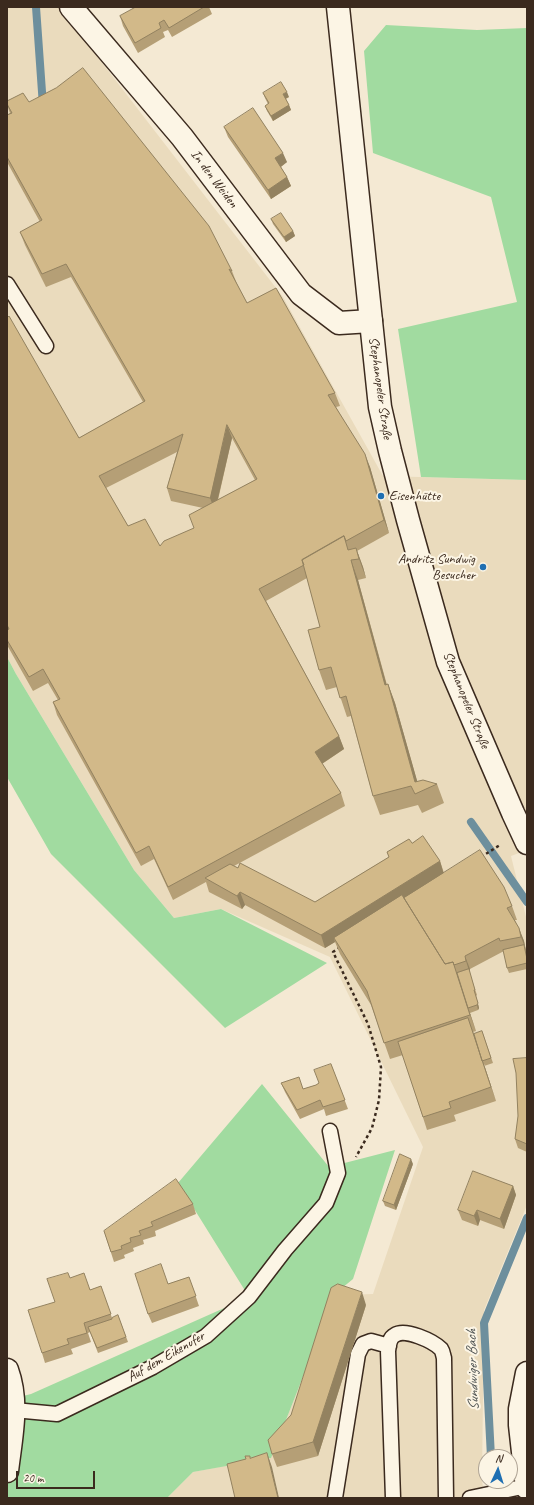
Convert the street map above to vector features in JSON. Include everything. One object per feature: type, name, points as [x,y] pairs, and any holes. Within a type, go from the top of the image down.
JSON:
[{"type":"street","name":"In den Weiden","points":[[72,7],[182,137],[300,294],[339,323],[371,321]]},
{"type":"street","name":"Stephanopeler Straße","points":[[338,7],[380,407],[388,444],[448,662],[513,814],[525,838]]},
{"type":"street","points":[[7,1370],[10,1379],[14,1410],[7,1471]]},
{"type":"street","points":[[527,1373],[520,1409],[520,1425],[527,1487]]},
{"type":"lane","points":[[7,284],[46,346]]},
{"type":"lane","name":"Auf dem Eikenufer","points":[[14,1410],[57,1414],[153,1367],[206,1336],[249,1297],[326,1203],[338,1173],[330,1131]]},
{"type":"lane","points":[[393,1498],[389,1346],[390,1340],[394,1335],[399,1333],[413,1335],[435,1344],[442,1351],[444,1358],[446,1498]]},
{"type":"lane","points":[[335,1498],[358,1354],[363,1344],[371,1342],[389,1346]]},
{"type":"lane","points":[[474,1497],[527,1487]]},
{"type":"path","points":[[480,858],[508,840],[525,838]]},
{"type":"path","points":[[345,944],[333,952],[368,1024],[381,1067],[379,1100],[372,1128],[356,1158]]},
{"type":"shaded area","points":[[7,7],[59,7],[283,297],[383,476],[527,480],[527,850],[511,856],[527,921],[527,1205],[484,1310],[482,1449],[478,1449],[478,1489],[483,1489],[484,1498],[167,1498],[193,1472],[271,1457],[333,1302],[344,1295],[373,1294],[423,1147],[330,957],[221,909],[174,918],[134,870],[7,657]]},
{"type":"green space","points":[[386,25],[477,30],[527,28],[527,480],[421,477],[398,329],[517,302],[491,197],[373,153],[364,51]]},
{"type":"green space","points":[[7,657],[134,870],[174,918],[221,909],[327,963],[225,1028],[51,854],[7,777]]},
{"type":"green space","points":[[262,1084],[329,1167],[395,1150],[353,1279],[336,1293],[271,1458],[193,1472],[167,1498],[7,1498],[7,1400],[31,1394],[249,1297],[178,1183]]},
{"type":"building","points":[[136,7],[204,7],[169,28],[164,20],[159,23],[161,28],[135,43],[120,16]]},
{"type":"building","points":[[83,68],[209,226],[247,303],[276,288],[335,393],[328,395],[365,454],[384,520],[346,541],[344,536],[302,560],[304,565],[259,589],[339,736],[315,752],[341,793],[168,887],[149,846],[136,853],[53,702],[60,699],[43,669],[29,677],[7,640],[7,630],[9,629],[7,625],[7,318],[9,316],[79,438],[145,401],[66,264],[42,274],[20,232],[42,220],[7,157],[7,115],[12,113],[7,101],[23,93],[29,102],[56,88]],"holes":[[[227,425],[257,479],[189,515],[194,528],[164,541],[160,546],[145,519],[128,526],[99,476],[183,434],[167,488],[210,498]]]},
{"type":"building","points":[[281,82],[287,92],[283,94],[289,105],[271,116],[265,106],[269,103],[263,93]]},
{"type":"building","points":[[253,108],[283,153],[275,158],[287,177],[268,190],[224,127]]},
{"type":"building","points":[[281,213],[293,231],[284,237],[271,219]]},
{"type":"building","points":[[344,536],[348,550],[356,548],[359,559],[351,560],[385,685],[388,684],[415,782],[423,780],[437,784],[415,794],[411,786],[373,796],[346,696],[340,698],[331,667],[319,670],[308,630],[320,627],[302,560]]},
{"type":"building","points":[[423,836],[440,861],[321,935],[240,892],[237,896],[205,878],[230,864],[238,868],[240,863],[315,902],[389,857],[387,852],[409,839],[412,843]]},
{"type":"building","points":[[480,850],[504,887],[512,906],[507,908],[519,928],[521,937],[500,941],[499,938],[465,956],[466,961],[454,965],[453,962],[445,964],[404,898]]},
{"type":"building","points":[[402,895],[445,964],[453,962],[470,1015],[384,1043],[367,991],[334,938]]},
{"type":"building","points":[[524,945],[527,963],[507,968],[503,950]]},
{"type":"building","points":[[469,969],[478,1003],[477,1005],[468,1008],[457,973]]},
{"type":"building","points":[[468,1018],[491,1087],[449,1102],[451,1108],[423,1117],[398,1042]]},
{"type":"building","points":[[482,1031],[491,1058],[482,1061],[474,1034]]},
{"type":"building","points":[[527,1058],[527,1144],[515,1139],[518,1116],[516,1073],[513,1059]]},
{"type":"building","points":[[331,1064],[345,1100],[323,1107],[320,1100],[297,1110],[281,1083],[299,1077],[303,1089],[316,1085],[319,1083],[314,1070]]},
{"type":"building","points":[[400,1154],[411,1159],[394,1205],[383,1201]]},
{"type":"building","points":[[473,1171],[513,1186],[500,1219],[477,1210],[474,1216],[458,1210]]},
{"type":"building","points":[[176,1179],[193,1204],[151,1222],[153,1226],[139,1231],[141,1235],[130,1238],[131,1242],[121,1246],[122,1249],[111,1252],[104,1231]]},
{"type":"building","points":[[161,1264],[168,1284],[189,1277],[196,1296],[148,1314],[135,1274]]},
{"type":"building","points":[[68,1273],[70,1278],[84,1273],[90,1290],[101,1286],[111,1314],[84,1323],[87,1333],[67,1339],[69,1344],[42,1353],[28,1310],[55,1302],[47,1279]]},
{"type":"building","points":[[338,1284],[362,1292],[313,1442],[272,1454],[268,1440],[291,1415],[331,1288]]},
{"type":"building","points":[[118,1315],[126,1337],[97,1348],[88,1327],[112,1319]]},
{"type":"building","points":[[267,1453],[278,1498],[235,1498],[227,1464],[246,1459],[245,1456],[250,1456],[250,1458]]},
{"type":"waterway","name":"Sundwiger Bach","points":[[36,7],[43,106]]},
{"type":"waterway","name":"Sundwiger Bach","points":[[471,822],[527,902]]},
{"type":"waterway","name":"Sundwiger Bach","points":[[491,1449],[484,1323],[527,1218]]},
{"type":"waterway","name":"Sundwiger Bach","points":[[492,1489],[492,1497]]},
{"type":"place","name":"Eisenhütte","points":[[381,496]]},
{"type":"place","name":"Andritz Sundwig Besucher","points":[[483,567]]}]
